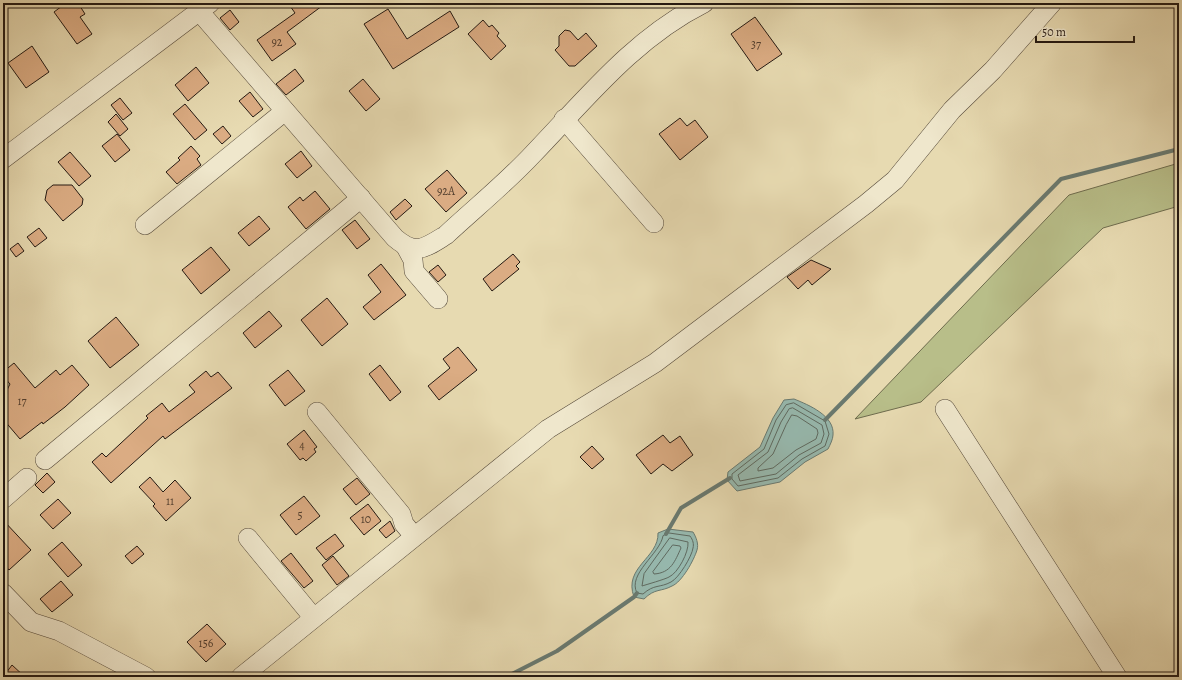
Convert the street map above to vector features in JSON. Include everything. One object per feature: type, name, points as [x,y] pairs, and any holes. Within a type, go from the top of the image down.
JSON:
[{"type":"street","points":[[406,247],[418,249],[430,245],[446,235],[532,155],[564,119],[648,38],[682,14],[704,3]]},
{"type":"street","points":[[240,677],[548,429],[655,364],[889,185],[952,110],[993,70],[1052,3]]},
{"type":"street","points":[[3,159],[204,7],[286,111],[396,238],[406,247],[413,260],[414,271],[438,299]]},
{"type":"street","points":[[145,225],[286,111]]},
{"type":"street","points":[[564,119],[654,223]]},
{"type":"street","points":[[45,460],[361,198]]},
{"type":"street","points":[[945,409],[1117,677]]},
{"type":"street","points":[[317,412],[400,514],[404,524],[414,536]]},
{"type":"street","points":[[3,500],[27,478]]},
{"type":"street","points":[[248,538],[313,617]]},
{"type":"street","points":[[3,593],[31,622],[59,631],[146,677]]},
{"type":"green space","points":[[1179,163],[1179,206],[1103,228],[921,402],[855,419],[1069,195]]},
{"type":"water","points":[[794,399],[807,404],[820,412],[830,422],[833,428],[833,435],[828,449],[805,462],[780,482],[737,491],[727,480],[728,472],[760,447],[773,418],[784,400]]},
{"type":"water","points":[[668,529],[693,532],[698,545],[693,559],[684,575],[676,584],[651,593],[644,599],[634,597],[632,587],[633,578],[637,570],[657,542],[658,533]]},
{"type":"building","points":[[66,3],[78,3],[85,14],[80,17],[92,34],[77,44],[54,12]]},
{"type":"building","points":[[288,3],[326,3],[287,32],[296,44],[272,61],[257,40],[295,13]]},
{"type":"building","points":[[388,9],[407,39],[450,11],[459,27],[393,69],[364,24]]},
{"type":"building","points":[[230,10],[239,22],[230,30],[220,18]]},
{"type":"building","points":[[755,17],[782,54],[757,71],[731,34]]},
{"type":"building","points":[[483,20],[489,27],[492,25],[499,33],[497,36],[506,46],[491,60],[468,34]]},
{"type":"building","points":[[565,30],[570,31],[578,40],[586,33],[597,46],[575,66],[569,66],[555,50],[559,46],[559,36]]},
{"type":"building","points":[[32,46],[49,72],[26,88],[8,63]]},
{"type":"building","points":[[196,67],[209,83],[188,101],[175,85]]},
{"type":"building","points":[[295,69],[304,81],[286,95],[276,84]]},
{"type":"building","points":[[363,79],[380,99],[366,111],[349,91]]},
{"type":"building","points":[[250,92],[263,109],[253,117],[239,101]]},
{"type":"building","points":[[120,98],[132,113],[123,120],[111,105]]},
{"type":"building","points":[[185,104],[207,130],[195,140],[173,114]]},
{"type":"building","points":[[116,114],[128,129],[120,136],[108,122]]},
{"type":"building","points":[[680,118],[687,126],[695,120],[708,137],[680,160],[659,134]]},
{"type":"building","points":[[223,126],[231,136],[222,144],[213,134]]},
{"type":"building","points":[[117,134],[130,150],[115,162],[102,146]]},
{"type":"building","points":[[191,146],[200,156],[197,159],[201,165],[177,184],[166,172],[180,160],[178,158]]},
{"type":"building","points":[[301,151],[312,166],[297,178],[285,164]]},
{"type":"building","points":[[70,152],[91,176],[79,186],[58,162]]},
{"type":"building","points":[[447,170],[467,193],[446,212],[425,189]]},
{"type":"building","points":[[53,185],[72,185],[83,199],[82,205],[63,221],[45,200],[47,190]]},
{"type":"building","points":[[315,191],[330,209],[306,229],[288,207],[300,197],[303,201]]},
{"type":"building","points":[[405,199],[412,206],[396,220],[390,212]]},
{"type":"building","points":[[259,216],[270,229],[249,246],[238,233]]},
{"type":"building","points":[[355,220],[370,239],[357,249],[342,230]]},
{"type":"building","points":[[39,228],[47,238],[35,247],[27,237]]},
{"type":"building","points":[[18,243],[24,251],[16,257],[10,249]]},
{"type":"building","points":[[211,247],[230,270],[201,294],[182,270]]},
{"type":"building","points":[[513,254],[520,262],[516,266],[519,269],[492,291],[483,279]]},
{"type":"building","points":[[811,260],[831,269],[812,285],[808,280],[798,289],[787,277]]},
{"type":"building","points":[[381,264],[406,295],[374,320],[363,307],[381,292],[368,275]]},
{"type":"building","points":[[438,265],[446,275],[438,282],[429,272]]},
{"type":"building","points":[[327,298],[348,324],[322,346],[301,320]]},
{"type":"building","points":[[269,311],[282,326],[255,348],[243,333]]},
{"type":"building","points":[[116,317],[139,345],[110,368],[88,341]]},
{"type":"building","points":[[458,347],[477,370],[439,400],[428,386],[450,368],[443,359]]},
{"type":"building","points":[[14,363],[35,388],[56,370],[60,375],[72,365],[89,385],[65,407],[20,439],[3,419],[3,415],[6,413],[3,407],[3,398],[10,384],[3,376],[3,372]]},
{"type":"building","points":[[380,365],[401,392],[390,401],[369,374]]},
{"type":"building","points":[[288,370],[305,391],[285,406],[269,385]]},
{"type":"building","points":[[206,371],[211,377],[218,372],[232,388],[165,439],[163,436],[111,483],[92,462],[102,453],[106,457],[148,418],[146,416],[162,403],[169,412],[195,392],[189,385]]},
{"type":"building","points":[[304,430],[317,447],[314,449],[316,452],[306,461],[303,458],[300,460],[287,444]]},
{"type":"building","points":[[663,435],[670,443],[680,436],[693,455],[672,471],[663,464],[651,474],[636,455]]},
{"type":"building","points":[[592,446],[604,459],[592,469],[580,457]]},
{"type":"building","points":[[47,473],[55,482],[43,493],[35,485]]},
{"type":"building","points":[[150,477],[163,492],[175,480],[191,498],[166,521],[153,506],[155,504],[139,487]]},
{"type":"building","points":[[357,478],[370,494],[356,505],[343,489]]},
{"type":"building","points":[[304,496],[320,516],[296,535],[280,515]]},
{"type":"building","points":[[58,499],[71,513],[53,529],[40,515]]},
{"type":"building","points":[[368,504],[381,521],[364,535],[350,518]]},
{"type":"building","points":[[3,520],[31,550],[9,570],[3,563]]},
{"type":"building","points":[[390,521],[395,531],[386,538],[379,530]]},
{"type":"building","points":[[335,534],[344,546],[326,560],[316,548]]},
{"type":"building","points":[[62,542],[82,565],[68,577],[48,554]]},
{"type":"building","points":[[137,546],[144,554],[132,564],[125,556]]},
{"type":"building","points":[[291,553],[313,581],[304,588],[281,561]]},
{"type":"building","points":[[333,556],[349,576],[337,585],[322,565]]},
{"type":"building","points":[[61,581],[73,595],[52,612],[40,599]]},
{"type":"building","points":[[207,624],[226,644],[206,662],[187,642]]},
{"type":"building","points":[[12,665],[25,677],[3,677]]},
{"type":"waterway","points":[[825,420],[1061,179],[1179,149]]},
{"type":"waterway","points":[[666,534],[681,508],[730,478]]},
{"type":"waterway","points":[[506,677],[557,651],[634,597],[637,593]]}]
